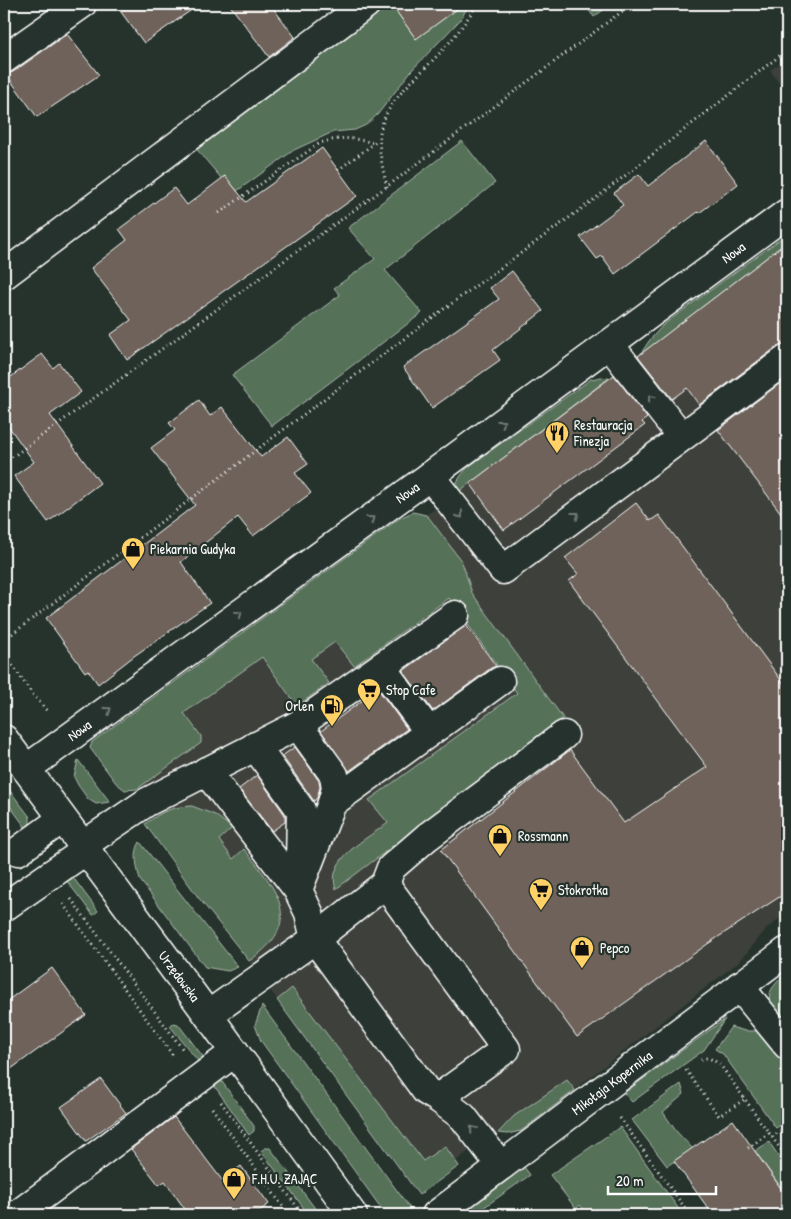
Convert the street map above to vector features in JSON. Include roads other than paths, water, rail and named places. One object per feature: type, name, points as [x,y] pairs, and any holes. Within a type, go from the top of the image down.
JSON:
[{"type":"street","points":[[4,59],[82,4]]},
{"type":"street","points":[[4,274],[366,4]]},
{"type":"street","name":"Nowa","points":[[26,770],[787,213]]},
{"type":"street","points":[[609,344],[681,436]]},
{"type":"street","points":[[430,476],[503,570],[787,359]]},
{"type":"street","points":[[4,907],[147,802],[206,770],[298,726],[455,615]]},
{"type":"street","points":[[381,667],[429,732]]},
{"type":"street","points":[[332,803],[500,681]]},
{"type":"street","points":[[298,726],[334,775],[336,788],[298,890]]},
{"type":"street","points":[[208,1015],[314,939],[385,884],[391,868],[427,837],[564,735]]},
{"type":"street","name":"Urzędowska","points":[[4,739],[353,1215]]},
{"type":"street","points":[[255,746],[301,810],[298,890]]},
{"type":"street","points":[[206,770],[298,890],[309,914],[314,939],[426,1091],[463,1117],[501,1166]]},
{"type":"street","points":[[24,847],[62,820]]},
{"type":"street","points":[[385,884],[506,1049],[438,1098]]},
{"type":"street","name":"Mikołaja Kopernika","points":[[436,1215],[787,951]]},
{"type":"street","points":[[739,986],[787,1045]]},
{"type":"street","points":[[17,1215],[235,1052]]},
{"type":"place","name":"Restauracja Finezja","points":[[557,454]]},
{"type":"place","name":"Piekarnia Gudyka","points":[[133,570]]},
{"type":"place","name":"Stop Cafe","points":[[369,711]]},
{"type":"place","name":"Orlen","points":[[332,727]]},
{"type":"place","name":"Rossmann","points":[[500,857]]},
{"type":"place","name":"Stokrotka","points":[[541,911]]},
{"type":"place","name":"Pepco","points":[[582,969]]},
{"type":"place","name":"F.H.U. ZAJĄC","points":[[234,1200]]}]
